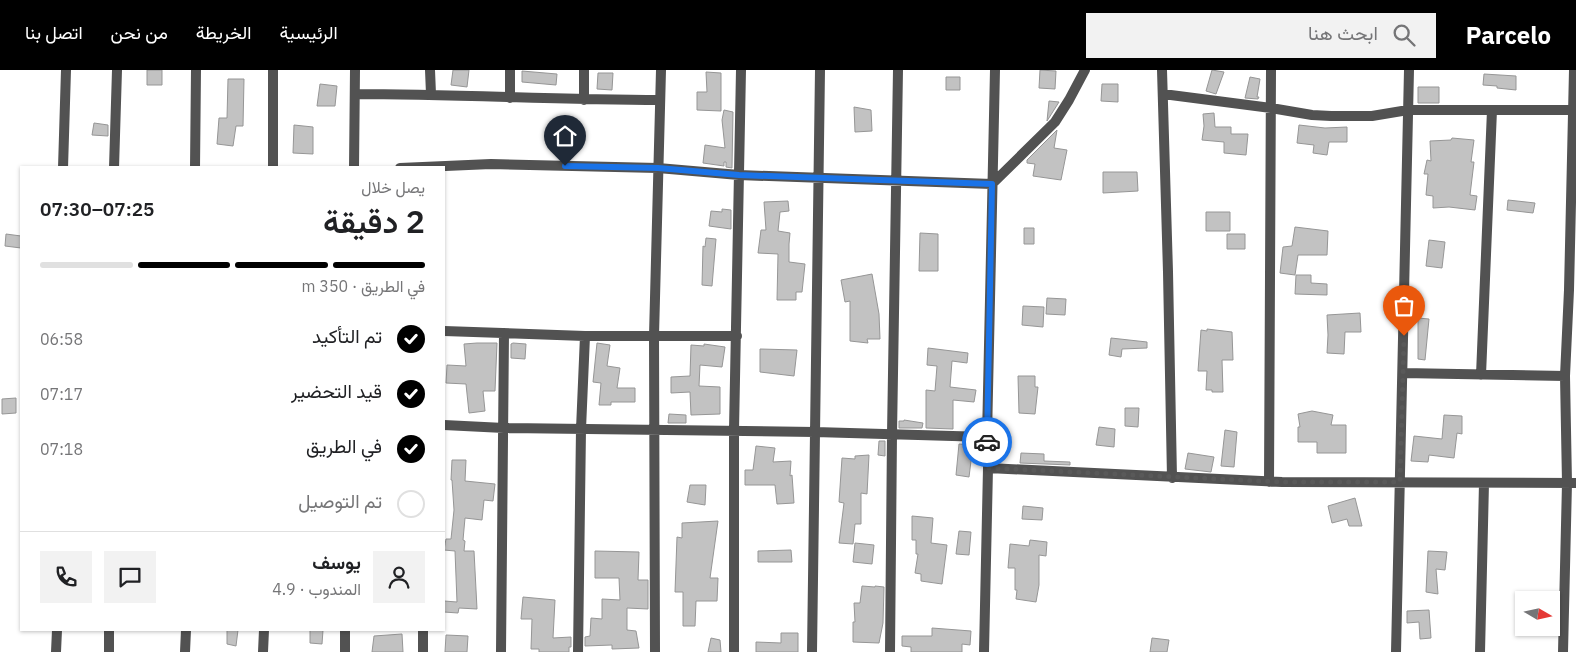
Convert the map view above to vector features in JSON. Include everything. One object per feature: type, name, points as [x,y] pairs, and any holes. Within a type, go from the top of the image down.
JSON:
[{"type":"street","points":[[63,166],[66,70]]},
{"type":"street","points":[[114,166],[116,70]]},
{"type":"street","points":[[195,166],[196,70]]},
{"type":"street","points":[[273,70],[273,166]]},
{"type":"street","points":[[354,166],[355,70]]},
{"type":"street","points":[[430,70],[431,94]]},
{"type":"street","points":[[510,70],[510,98]]},
{"type":"street","points":[[584,70],[584,100]]},
{"type":"street","points":[[654,652],[654,336],[661,70]]},
{"type":"street","points":[[734,652],[734,430],[741,70]]},
{"type":"street","points":[[812,652],[820,70]]},
{"type":"street","points":[[890,652],[898,70]]},
{"type":"street","points":[[984,652],[995,70]]},
{"type":"street","points":[[445,166],[491,164],[658,168],[739,175],[992,184],[1055,122],[1085,70]]},
{"type":"street","points":[[1162,70],[1172,478]]},
{"type":"street","points":[[1269,482],[1271,70]]},
{"type":"street","points":[[1396,652],[1409,70]]},
{"type":"street","points":[[1563,652],[1564,596],[1571,483],[1565,376],[1573,196],[1574,70]]},
{"type":"street","points":[[355,94],[660,100]]},
{"type":"street","points":[[1163,94],[1271,108],[1312,116],[1372,116],[1408,110],[1575,110]]},
{"type":"street","points":[[1481,375],[1492,110]]},
{"type":"street","points":[[445,331],[584,336],[737,336]]},
{"type":"street","points":[[501,652],[504,333]]},
{"type":"street","points":[[578,652],[584,336]]},
{"type":"street","points":[[1403,373],[1565,376]]},
{"type":"street","points":[[445,425],[504,428],[734,430],[987,437]]},
{"type":"street","points":[[988,468],[1269,482],[1571,483]]},
{"type":"street","points":[[1480,652],[1484,483]]},
{"type":"street","points":[[1564,596],[1576,596]]},
{"type":"street","points":[[56,652],[57,631]]},
{"type":"street","points":[[108,631],[109,652]]},
{"type":"street","points":[[185,652],[186,631]]},
{"type":"street","points":[[263,652],[264,631]]},
{"type":"street","points":[[345,631],[345,652]]},
{"type":"street","points":[[423,631],[423,652]]},
{"type":"building","points":[[147,70],[162,70],[162,85],[147,85]]},
{"type":"building","points":[[453,70],[469,70],[467,87],[451,85]]},
{"type":"building","points":[[1040,70],[1056,71],[1055,89],[1039,88]]},
{"type":"building","points":[[1212,70],[1224,72],[1216,94],[1206,91]]},
{"type":"building","points":[[522,71],[557,74],[556,85],[522,82]]},
{"type":"building","points":[[706,72],[721,73],[721,111],[697,110],[697,92],[707,92]]},
{"type":"building","points":[[598,73],[613,73],[612,90],[597,89]]},
{"type":"building","points":[[1484,74],[1516,76],[1516,90],[1483,85]]},
{"type":"building","points":[[946,77],[960,77],[960,90],[946,90]]},
{"type":"building","points":[[1250,77],[1260,79],[1258,99],[1245,98]]},
{"type":"building","points":[[228,79],[244,79],[243,126],[236,126],[233,146],[217,144],[219,118],[227,118]]},
{"type":"building","points":[[320,84],[337,86],[335,106],[317,106]]},
{"type":"building","points":[[1102,84],[1118,84],[1118,102],[1101,101]]},
{"type":"building","points":[[1418,87],[1439,87],[1439,103],[1418,103]]},
{"type":"building","points":[[1049,101],[1059,102],[1047,121]]},
{"type":"building","points":[[854,107],[871,110],[872,131],[855,132]]},
{"type":"building","points":[[724,110],[733,112],[732,168],[726,167],[726,162],[724,162],[724,166],[703,163],[705,145],[725,148],[722,120]]},
{"type":"building","points":[[1214,113],[1215,127],[1231,127],[1231,134],[1248,134],[1246,155],[1224,153],[1224,142],[1202,140],[1203,114]]},
{"type":"building","points":[[94,123],[108,125],[108,136],[92,135]]},
{"type":"building","points":[[294,125],[313,127],[313,154],[293,153]]},
{"type":"building","points":[[1299,125],[1325,128],[1347,127],[1347,142],[1329,142],[1327,155],[1313,153],[1314,145],[1297,143]]},
{"type":"building","points":[[1057,130],[1054,148],[1067,150],[1061,180],[1033,176],[1035,164],[1027,163],[1027,160]]},
{"type":"building","points":[[1452,138],[1474,140],[1471,162],[1474,162],[1470,195],[1477,196],[1475,210],[1449,207],[1433,208],[1433,196],[1426,195],[1428,174],[1424,174],[1427,160],[1431,161],[1430,141],[1451,140]]},
{"type":"building","points":[[1103,172],[1137,172],[1138,191],[1103,193]]},
{"type":"building","points":[[1508,200],[1535,203],[1533,213],[1507,210]]},
{"type":"building","points":[[788,201],[789,211],[780,212],[778,231],[790,233],[789,262],[805,264],[802,292],[796,292],[796,300],[777,300],[778,254],[758,253],[761,230],[766,230],[764,202]]},
{"type":"building","points":[[722,209],[731,210],[731,229],[709,226],[711,211],[722,212]]},
{"type":"building","points":[[1206,212],[1230,212],[1230,231],[1206,231]]},
{"type":"building","points":[[1295,227],[1328,231],[1327,255],[1298,255],[1295,275],[1280,273],[1283,247],[1292,246]]},
{"type":"building","points":[[1024,228],[1034,228],[1034,244],[1024,244]]},
{"type":"building","points":[[920,233],[938,234],[938,271],[919,271]]},
{"type":"building","points":[[6,234],[20,236],[20,248],[5,246]]},
{"type":"building","points":[[1227,234],[1245,234],[1245,249],[1227,249]]},
{"type":"building","points":[[706,238],[716,239],[712,286],[702,285],[703,246],[705,247]]},
{"type":"building","points":[[1429,240],[1445,242],[1442,268],[1426,266]]},
{"type":"building","points":[[872,274],[879,314],[880,339],[867,339],[868,343],[850,341],[850,301],[845,302],[841,280]]},
{"type":"building","points":[[1296,275],[1311,275],[1311,283],[1327,284],[1327,295],[1295,294]]},
{"type":"building","points":[[1047,298],[1066,299],[1065,315],[1046,314]]},
{"type":"building","points":[[1023,306],[1044,307],[1043,327],[1022,325]]},
{"type":"building","points":[[1360,313],[1361,332],[1345,332],[1344,354],[1327,353],[1327,315]]},
{"type":"building","points":[[1418,318],[1429,319],[1425,360],[1418,359]]},
{"type":"building","points":[[1207,329],[1232,332],[1233,360],[1222,360],[1223,392],[1206,390],[1207,371],[1198,371],[1201,330],[1207,331]]},
{"type":"building","points":[[1111,338],[1147,342],[1147,348],[1122,349],[1121,357],[1109,355]]},
{"type":"building","points":[[497,343],[495,391],[483,391],[485,411],[469,413],[466,384],[446,383],[447,365],[466,366],[464,344]]},
{"type":"building","points":[[597,343],[610,345],[607,366],[620,368],[617,388],[635,388],[635,402],[611,402],[611,405],[599,405],[601,383],[593,382]]},
{"type":"building","points":[[511,344],[526,344],[525,359],[511,358]]},
{"type":"building","points":[[704,344],[725,347],[722,367],[700,365],[699,386],[720,387],[720,414],[691,415],[690,392],[671,393],[671,377],[690,376],[691,345],[704,346]]},
{"type":"building","points":[[928,348],[968,353],[967,363],[952,361],[950,387],[976,390],[974,402],[953,400],[953,429],[926,428],[926,390],[935,391],[937,366],[927,365]]},
{"type":"building","points":[[760,349],[797,350],[794,376],[760,372]]},
{"type":"building","points":[[1018,376],[1035,376],[1035,387],[1038,387],[1035,414],[1019,413]]},
{"type":"building","points":[[16,398],[16,413],[2,414],[2,399]]},
{"type":"building","points":[[1125,408],[1139,408],[1138,427],[1125,426]]},
{"type":"building","points":[[1312,411],[1333,415],[1331,425],[1346,425],[1346,453],[1317,453],[1317,442],[1298,442],[1298,427],[1300,427],[1298,414]]},
{"type":"building","points":[[669,414],[686,415],[686,423],[668,423]]},
{"type":"building","points":[[1444,415],[1462,416],[1462,434],[1457,433],[1454,458],[1429,455],[1428,462],[1411,461],[1414,436],[1442,439]]},
{"type":"building","points":[[899,421],[923,423],[922,428],[899,428]]},
{"type":"building","points":[[1099,427],[1115,429],[1114,447],[1096,445]]},
{"type":"building","points":[[1225,430],[1237,432],[1234,467],[1221,466]]},
{"type":"building","points":[[879,441],[885,441],[885,456],[878,455]]},
{"type":"building","points":[[959,444],[973,445],[969,477],[956,475]]},
{"type":"building","points":[[756,446],[775,448],[773,462],[791,461],[790,476],[792,475],[794,503],[777,504],[775,485],[745,485],[745,470],[753,470]]},
{"type":"building","points":[[1021,453],[1044,454],[1044,461],[1070,462],[1070,465],[1020,463]]},
{"type":"building","points":[[1188,453],[1214,457],[1211,472],[1185,469]]},
{"type":"building","points":[[869,455],[867,494],[861,493],[861,524],[855,524],[853,544],[839,543],[844,503],[839,502],[842,458],[855,459],[855,456]]},
{"type":"building","points":[[452,460],[466,460],[465,481],[495,484],[493,501],[484,500],[482,520],[465,518],[464,551],[474,551],[477,609],[459,608],[458,613],[445,612],[445,601],[457,602],[455,551],[445,550],[446,539],[451,539],[454,510],[451,480]]},
{"type":"building","points":[[690,485],[706,485],[705,505],[687,502]]},
{"type":"building","points":[[1355,498],[1362,526],[1349,526],[1347,519],[1332,523],[1328,506]]},
{"type":"building","points":[[1023,506],[1043,508],[1042,520],[1022,519]]},
{"type":"building","points":[[912,516],[933,518],[931,543],[947,545],[942,584],[921,581],[921,574],[915,573],[918,554],[916,554],[916,540],[912,540]]},
{"type":"building","points":[[718,521],[710,578],[718,578],[717,601],[696,601],[695,626],[683,626],[683,592],[675,592],[677,537],[682,538],[682,523]]},
{"type":"building","points":[[959,531],[971,532],[969,555],[956,554]]},
{"type":"building","points":[[1030,540],[1047,542],[1046,556],[1039,555],[1039,585],[1036,602],[1016,599],[1015,568],[1008,568],[1010,544],[1029,546]]},
{"type":"building","points":[[855,543],[874,545],[872,564],[853,562]]},
{"type":"building","points":[[791,550],[792,562],[758,562],[758,551]]},
{"type":"building","points":[[595,551],[639,552],[638,580],[648,580],[648,609],[627,608],[627,630],[636,631],[639,648],[612,649],[612,645],[585,646],[585,637],[590,636],[591,618],[602,619],[602,599],[620,600],[619,578],[595,578]]},
{"type":"building","points":[[1428,551],[1447,552],[1445,570],[1436,569],[1438,594],[1426,592]]},
{"type":"building","points":[[862,586],[884,587],[883,623],[879,643],[853,642],[854,603],[860,603]]},
{"type":"building","points":[[523,597],[555,600],[553,638],[571,637],[569,652],[539,652],[539,649],[531,649],[532,619],[521,619]]},
{"type":"building","points":[[1429,610],[1431,638],[1420,639],[1419,622],[1407,623],[1407,611]]},
{"type":"building","points":[[932,628],[971,631],[970,645],[962,644],[962,652],[911,652],[911,647],[902,646],[902,636],[932,636]]},
{"type":"building","points":[[227,631],[238,631],[236,646],[227,644]]},
{"type":"building","points":[[310,631],[323,631],[322,644],[310,643]]},
{"type":"building","points":[[781,633],[798,633],[798,652],[756,652],[756,642],[781,643]]},
{"type":"building","points":[[402,634],[403,652],[372,652],[374,636]]},
{"type":"building","points":[[446,635],[468,636],[467,652],[445,652]]},
{"type":"building","points":[[711,638],[720,640],[721,652],[708,652]]},
{"type":"building","points":[[1152,638],[1169,640],[1167,652],[1150,652]]},
{"type":"way so far","points":[[987,442],[988,468],[1282,482],[1400,482],[1404,336]]},
{"type":"route","points":[[565,166],[658,168],[739,175],[992,184],[987,442]]}]
